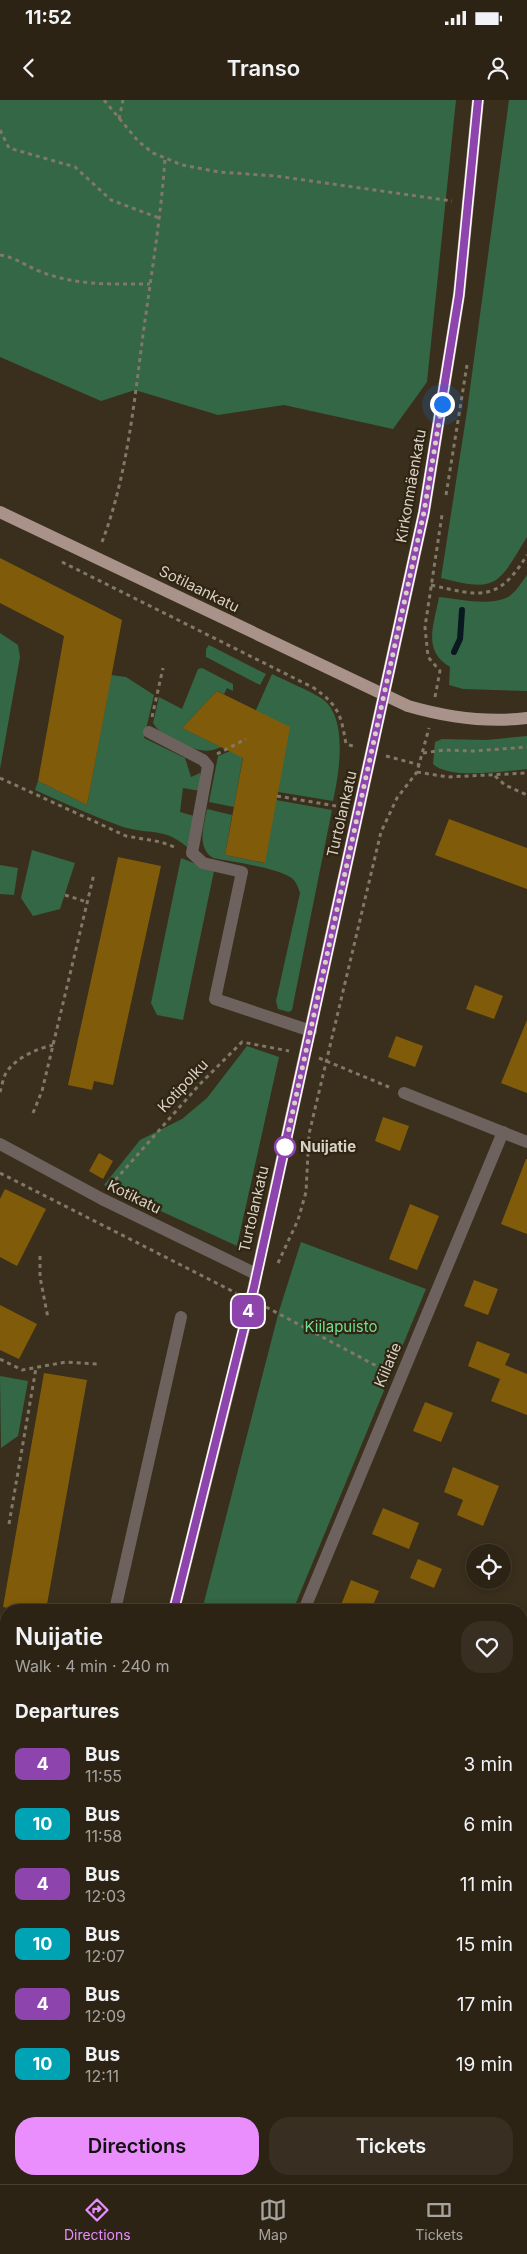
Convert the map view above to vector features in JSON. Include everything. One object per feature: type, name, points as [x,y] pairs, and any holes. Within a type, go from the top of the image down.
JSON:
[{"type":"main road","name":"Kirkonmäenkatu","points":[[384,696],[424,512],[459,295],[478,100]]},
{"type":"main road","name":"Sotilaankatu","points":[[0,512],[384,696],[432,713],[475,718],[527,718]]},
{"type":"main road","name":"Turtolankatu","points":[[175,1604],[256,1274],[384,696]]},
{"type":"street","points":[[148,732],[203,760],[208,766],[192,853],[202,863],[242,872],[215,999],[311,1030]]},
{"type":"street","points":[[404,1094],[527,1142]]},
{"type":"street","name":"Kiilatie","points":[[306,1604],[503,1132]]},
{"type":"street","name":"Kotikatu","points":[[0,1144],[102,1199],[256,1274]]},
{"type":"street","points":[[116,1604],[181,1317]]},
{"type":"path","points":[[104,100],[146,147],[182,165],[219,172],[276,176],[468,204]]},
{"type":"path","points":[[119,119],[123,100]]},
{"type":"path","points":[[0,130],[9,148],[75,166],[111,200],[160,218]]},
{"type":"path","points":[[96,557],[109,524],[119,481],[136,384],[160,218],[165,158]]},
{"type":"path","points":[[0,255],[17,258],[39,271],[88,285],[150,284]]},
{"type":"path","points":[[444,504],[467,360]]},
{"type":"path","points":[[276,1269],[298,1220],[306,1192],[309,1134],[381,832],[397,798],[417,772],[420,765],[432,713],[440,671],[431,662],[426,648],[425,627],[443,514]]},
{"type":"path","points":[[431,584],[475,595],[499,588],[516,573],[527,555]]},
{"type":"path","points":[[61,562],[314,688],[331,700],[341,715],[346,744],[420,765]]},
{"type":"path","points":[[148,732],[163,668]]},
{"type":"path","points":[[203,760],[246,739]]},
{"type":"path","points":[[423,753],[444,750],[474,751],[527,747]]},
{"type":"path","points":[[417,772],[448,777],[527,773]]},
{"type":"path","points":[[494,776],[505,785],[527,795]]},
{"type":"path","points":[[0,778],[126,836],[161,842],[192,853]]},
{"type":"path","points":[[277,796],[336,806]]},
{"type":"path","points":[[33,1113],[42,1091],[54,1044],[94,874]]},
{"type":"path","points":[[65,895],[88,902]]},
{"type":"path","name":"Kotipolku","points":[[93,1219],[113,1180],[199,1085],[242,1042],[327,1060],[404,1094]]},
{"type":"path","points":[[0,1092],[6,1072],[24,1056],[54,1044]]},
{"type":"path","points":[[0,1173],[266,1307],[400,1379]]},
{"type":"path","points":[[40,1256],[40,1278],[48,1318]]},
{"type":"path","points":[[264,1316],[269,1297]]},
{"type":"path","points":[[0,1359],[22,1370],[66,1362],[97,1364]]},
{"type":"path","points":[[9,1524],[36,1368]]},
{"type":"green space","points":[[0,100],[456,100],[427,382],[393,429],[284,405],[218,415],[135,390],[101,401],[0,357]]},
{"type":"green space","points":[[509,100],[527,100],[527,537],[502,575],[486,584],[474,585],[441,578],[467,411]]},
{"type":"green space","points":[[527,575],[527,691],[463,689],[449,685],[450,667],[441,660],[433,645],[433,627],[439,597],[490,602],[506,598],[518,588]]},
{"type":"green space","points":[[0,633],[18,645],[20,657],[0,769]]},
{"type":"green space","points":[[209,645],[266,674],[260,685],[206,657],[206,649]]},
{"type":"green space","points":[[202,668],[233,684],[233,691],[227,688],[224,694],[217,691],[182,728],[219,746],[241,736],[223,746],[209,750],[195,749],[187,746],[161,732],[153,723],[159,697],[182,709],[198,669]]},
{"type":"green space","points":[[272,674],[321,698],[330,706],[336,718],[340,746],[338,776],[333,801],[278,792],[256,710]]},
{"type":"green space","points":[[111,675],[126,677],[154,695],[144,738],[185,758],[191,777],[200,773],[200,791],[183,788],[180,812],[194,816],[187,847],[164,834],[123,827],[35,790],[38,781],[87,805]]},
{"type":"green space","points":[[527,736],[527,769],[492,773],[464,773],[451,772],[433,764],[435,742],[442,739],[486,740]]},
{"type":"green space","points":[[245,745],[234,807],[209,802],[218,756]]},
{"type":"green space","points":[[276,800],[332,810],[292,1010],[289,1012],[278,1009],[276,1001],[300,893],[296,884],[290,877],[274,870],[213,858],[204,848],[202,836],[207,809],[232,815],[225,855],[264,863]]},
{"type":"green space","points":[[32,850],[75,863],[60,909],[33,916],[21,898]]},
{"type":"green space","points":[[181,858],[214,871],[183,1020],[157,1015],[151,1003]]},
{"type":"green space","points":[[0,865],[18,868],[14,895],[0,894]]},
{"type":"green space","points":[[247,1046],[279,1057],[237,1246],[104,1185],[140,1140],[182,1119],[207,1098]]},
{"type":"green space","name":"Kiilapuisto","points":[[301,1242],[426,1289],[295,1604],[204,1604],[279,1311]]},
{"type":"green space","points":[[0,1376],[28,1381],[18,1436],[1,1448]]},
{"type":"building","points":[[0,558],[122,620],[87,805],[38,781],[64,636],[0,603]]},
{"type":"building","points":[[217,691],[290,727],[265,863],[225,855],[243,758],[182,728]]},
{"type":"building","points":[[449,819],[527,848],[527,889],[435,855]]},
{"type":"building","points":[[118,857],[161,866],[113,1085],[94,1081],[92,1090],[68,1085]]},
{"type":"building","points":[[475,985],[503,996],[494,1019],[466,1009]]},
{"type":"building","points":[[527,1020],[527,1093],[501,1083]]},
{"type":"building","points":[[396,1036],[423,1046],[415,1067],[388,1057]]},
{"type":"building","points":[[383,1117],[409,1126],[400,1151],[375,1141]]},
{"type":"building","points":[[99,1153],[113,1161],[103,1179],[89,1171]]},
{"type":"building","points":[[527,1159],[527,1234],[501,1224]]},
{"type":"building","points":[[5,1189],[46,1209],[17,1266],[0,1257],[0,1199]]},
{"type":"building","points":[[410,1204],[439,1216],[417,1270],[389,1259]]},
{"type":"building","points":[[474,1280],[498,1289],[488,1315],[464,1306]]},
{"type":"building","points":[[0,1305],[37,1324],[19,1359],[0,1350]]},
{"type":"building","points":[[477,1341],[510,1354],[505,1365],[527,1374],[527,1415],[491,1401],[500,1379],[468,1366]]},
{"type":"building","points":[[44,1373],[87,1380],[47,1604],[4,1604]]},
{"type":"building","points":[[425,1402],[453,1413],[441,1442],[413,1431]]},
{"type":"building","points":[[453,1467],[499,1486],[483,1526],[457,1515],[463,1500],[444,1492]]},
{"type":"building","points":[[383,1508],[419,1523],[409,1549],[372,1534]]},
{"type":"building","points":[[418,1559],[442,1569],[434,1588],[410,1578]]},
{"type":"building","points":[[351,1580],[379,1591],[374,1604],[341,1604]]},
{"type":"waterway","points":[[454,652],[460,639],[462,610]]},
{"type":"bus line","name":"4","points":[[175,1604],[254,1287],[424,512],[459,295],[478,100]]},
{"type":"place","name":"Nuijatie","points":[[285,1147]]},
{"type":"route","points":[[285,1147],[424,512],[442,404]]}]
